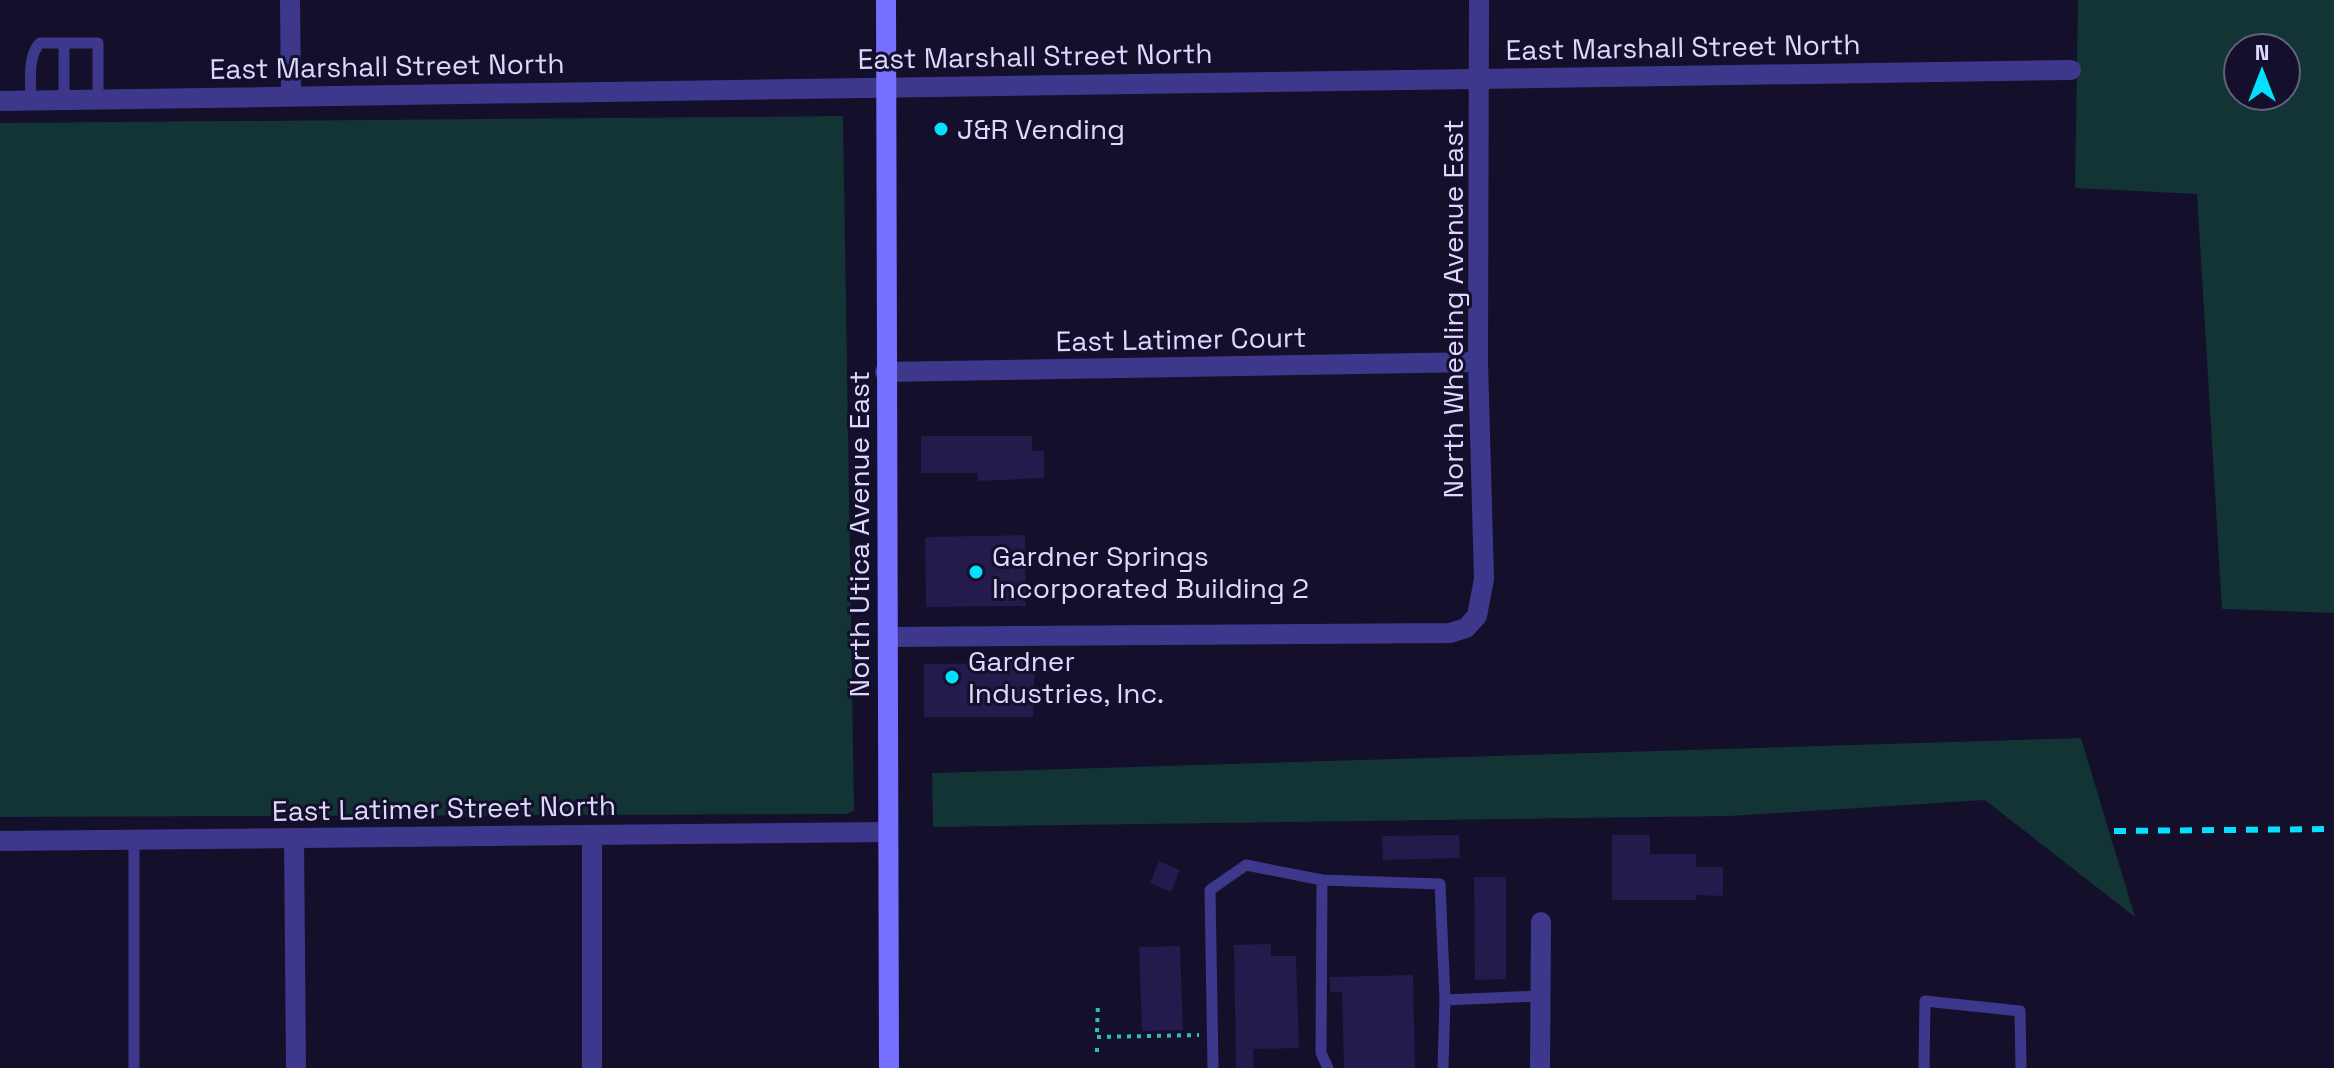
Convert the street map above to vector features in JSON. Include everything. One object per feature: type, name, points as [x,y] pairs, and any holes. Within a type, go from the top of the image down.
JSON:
[{"type":"main road","name":"North Utica Avenue East","points":[[886,0],[889,1068]]},
{"type":"street","points":[[290,0],[291,95]]},
{"type":"street","name":"North Wheeling Avenue East","points":[[888,637],[1109,638],[1450,633],[1466,628],[1477,616],[1484,579],[1478,362],[1479,0]]},
{"type":"street","name":"East Marshall Street North","points":[[0,101],[2071,70]]},
{"type":"street","name":"East Latimer Court","points":[[885,372],[1478,362]]},
{"type":"street","name":"East Latimer Street North","points":[[0,841],[888,832]]},
{"type":"street","points":[[592,835],[592,1068]]},
{"type":"street","points":[[294,838],[296,1068]]},
{"type":"street","points":[[1540,1068],[1541,922]]},
{"type":"lane","points":[[31,100],[35,48],[40,43],[98,43],[98,99]]},
{"type":"lane","points":[[64,43],[64,99]]},
{"type":"lane","points":[[134,839],[134,1068]]},
{"type":"lane","points":[[1213,1068],[1210,890],[1246,865],[1322,880],[1440,884],[1445,1000],[1443,1068]]},
{"type":"lane","points":[[1322,880],[1321,1053],[1328,1068]]},
{"type":"lane","points":[[1445,1000],[1540,996]]},
{"type":"lane","points":[[1924,1068],[1925,1001],[2020,1011],[2021,1068]]},
{"type":"path","points":[[1098,1002],[1097,1035],[1212,1035]]},
{"type":"path","points":[[1097,1048],[1097,1057]]},
{"type":"green space","points":[[2078,0],[2334,0],[2334,613],[2222,609],[2197,194],[2075,188]]},
{"type":"green space","points":[[843,116],[854,811],[846,814],[0,817],[0,123]]},
{"type":"green space","points":[[2081,738],[2135,917],[1985,800],[1729,816],[933,827],[932,773]]},
{"type":"building","points":[[921,436],[1032,436],[1032,451],[1044,451],[1044,478],[978,481],[978,473],[921,473]]},
{"type":"building","name":"Gardner Springs Incorporated Building 2","points":[[1025,535],[1026,606],[926,607],[925,537]]},
{"type":"building","name":"Gardner Industries, Inc.","points":[[1001,656],[1035,656],[1033,717],[924,717],[924,664],[1001,663]]},
{"type":"building","points":[[1459,835],[1460,858],[1383,860],[1382,836]]},
{"type":"building","points":[[1612,835],[1650,835],[1650,854],[1696,854],[1696,867],[1723,867],[1723,896],[1696,895],[1696,900],[1612,900]]},
{"type":"building","points":[[1159,861],[1180,870],[1171,892],[1150,883]]},
{"type":"building","points":[[1474,877],[1506,877],[1506,979],[1475,980]]},
{"type":"building","points":[[1271,944],[1271,956],[1296,956],[1299,1048],[1253,1049],[1254,1068],[1236,1068],[1234,945]]},
{"type":"building","points":[[1180,946],[1183,1030],[1142,1031],[1139,947]]},
{"type":"building","points":[[1413,975],[1415,1068],[1344,1068],[1342,992],[1330,992],[1330,977]]},
{"type":"railway","points":[[2114,831],[2334,829]]},
{"type":"place","name":"J&R Vending","points":[[941,129]]},
{"type":"place","name":"Gardner Springs Incorporated Building 2","points":[[976,572]]},
{"type":"place","name":"Gardner Industries, Inc.","points":[[952,677]]}]
